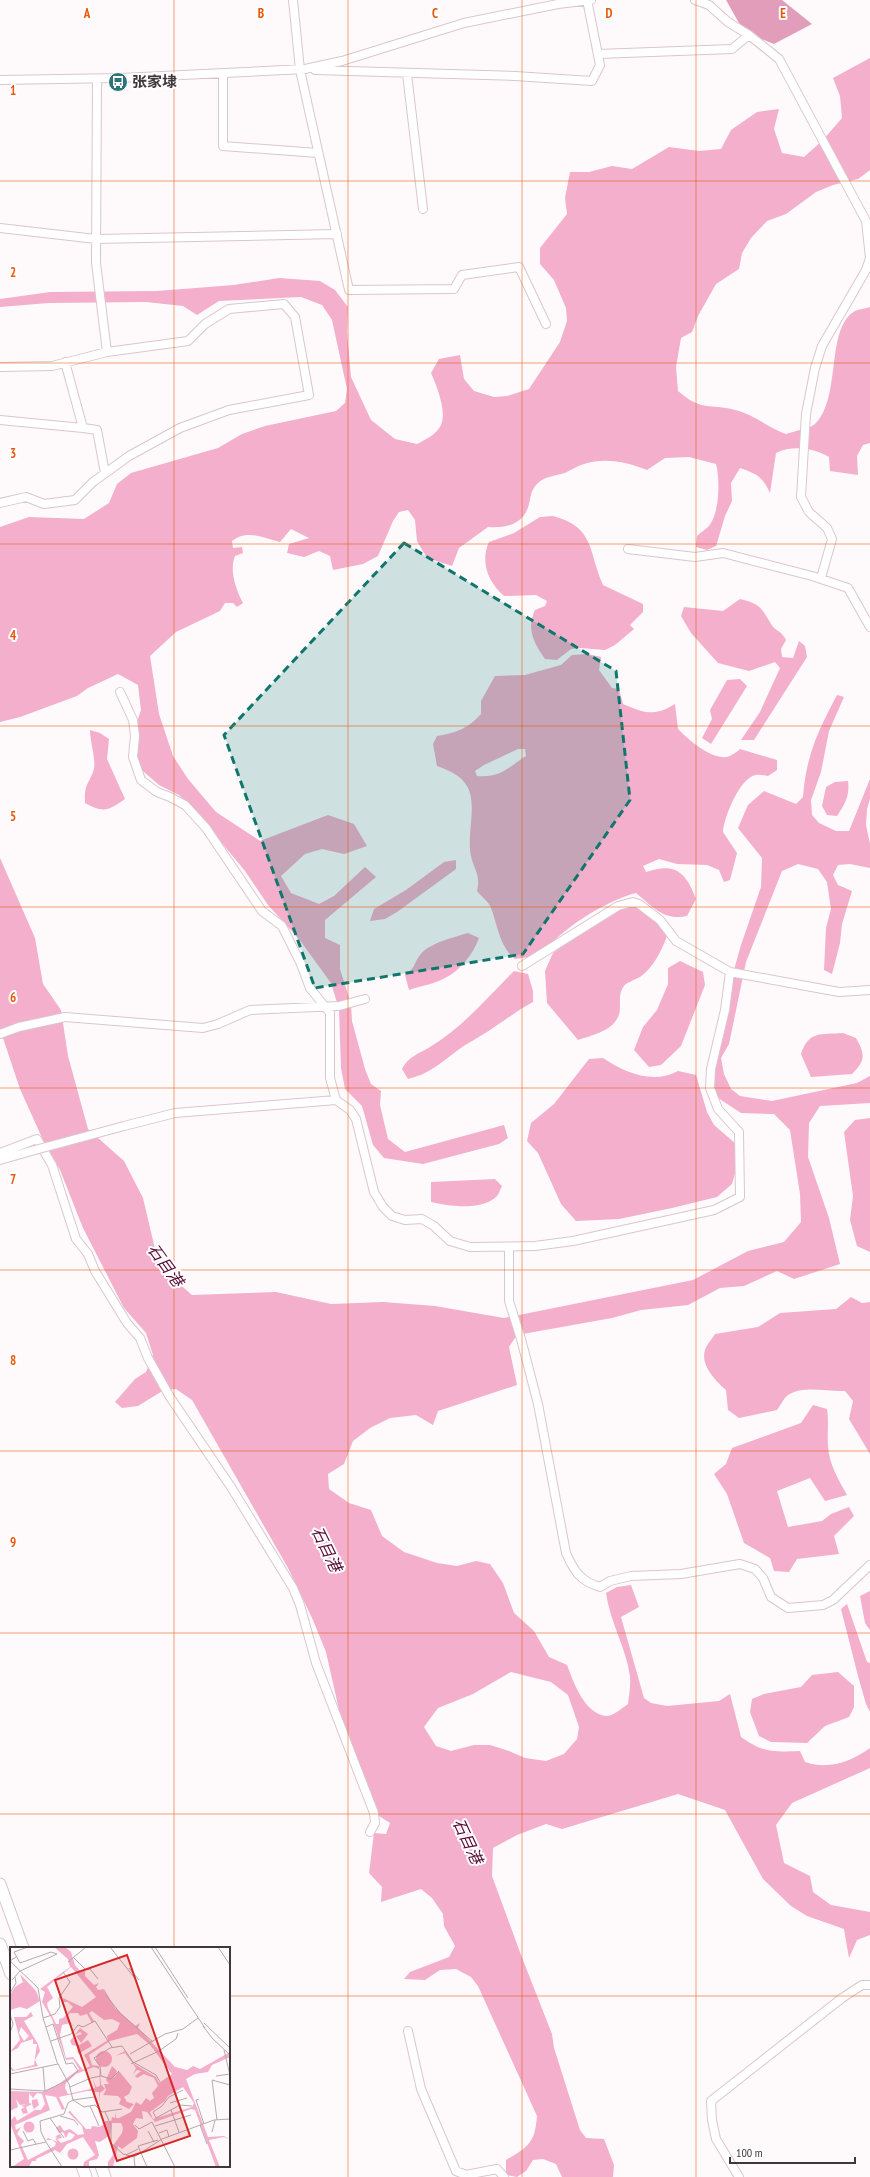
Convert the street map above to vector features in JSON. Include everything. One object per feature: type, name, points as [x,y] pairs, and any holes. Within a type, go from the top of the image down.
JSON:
[{"type":"street","points":[[293,0],[303,69],[318,153],[349,290],[454,289],[462,275],[519,267],[546,324]]},
{"type":"street","points":[[0,80],[97,78],[303,69],[407,74],[515,76],[592,81],[600,65],[587,0]]},
{"type":"street","points":[[303,69],[342,61],[464,23],[558,4],[591,0]]},
{"type":"street","points":[[695,0],[709,5],[728,22],[749,35],[779,59],[857,207],[866,221],[870,258],[866,270],[822,346],[815,368],[806,414],[801,463],[801,497],[809,512],[827,528],[832,539],[821,578]]},
{"type":"street","points":[[598,54],[732,49],[749,35]]},
{"type":"street","points":[[223,73],[223,146],[318,153]]},
{"type":"street","points":[[407,74],[423,209]]},
{"type":"street","points":[[97,78],[96,263],[107,352]]},
{"type":"street","points":[[0,228],[96,239],[336,234]]},
{"type":"street","points":[[0,366],[52,366],[107,352],[188,341],[205,324],[229,309],[284,304],[295,317],[309,395],[229,410],[180,428],[130,456],[93,482],[74,500],[44,504],[26,498],[0,503]]},
{"type":"street","points":[[65,362],[83,428]]},
{"type":"street","points":[[0,420],[97,430],[106,473]]},
{"type":"street","points":[[628,548],[695,557],[723,553],[821,578],[848,588],[870,627]]},
{"type":"street","points":[[120,692],[133,720],[135,736],[133,757],[141,780],[157,792],[170,797],[185,806],[206,828],[262,911],[282,926],[301,964],[310,988],[330,1013],[330,1078],[336,1100],[350,1110],[356,1119],[374,1192],[392,1216],[405,1220],[422,1219],[434,1226],[450,1241],[470,1247],[509,1247],[574,1240],[627,1230],[714,1210],[740,1197],[738,1132],[718,1108],[710,1088],[711,1069],[725,1010],[730,972]]},
{"type":"street","points":[[522,966],[618,906],[633,902],[639,904],[660,920],[676,941],[730,972],[839,992],[870,990]]},
{"type":"street","points":[[0,1034],[19,1027],[60,1018],[203,1028],[218,1024],[250,1010],[339,1006],[365,999]]},
{"type":"street","points":[[0,1160],[175,1113],[336,1100]]},
{"type":"street","points":[[0,1153],[37,1139],[52,1166],[76,1239],[88,1254],[95,1271],[127,1323],[140,1338],[148,1358],[170,1397],[231,1487],[293,1588],[300,1605],[316,1663],[374,1813],[375,1823],[370,1832]]},
{"type":"street","points":[[509,1247],[509,1301],[522,1340],[538,1404],[566,1553],[573,1569],[587,1583],[600,1587],[610,1581],[631,1576],[681,1574],[740,1564],[755,1569],[763,1578],[771,1597],[788,1608],[823,1605],[833,1600],[870,1565]]},
{"type":"street","points":[[0,1884],[23,1947]]},
{"type":"street","points":[[0,1944],[10,1971]]},
{"type":"street","points":[[739,2177],[716,2139],[712,2120],[711,2101],[842,1998],[862,1985],[870,1985]]},
{"type":"street","points":[[408,2031],[420,2089],[456,2171],[466,2175],[497,2168],[504,2177]]},
{"type":"street","points":[[82,2167],[86,2177]]},
{"type":"street","points":[[101,2167],[105,2177]]},
{"type":"highlighted area","points":[[404,543],[616,671],[630,800],[523,954],[315,988],[224,735]]},
{"type":"shaded area","points":[[726,0],[782,0],[812,24],[774,44],[744,32]]},
{"type":"water","points":[[870,58],[870,170],[858,179],[833,185],[816,192],[786,214],[767,221],[751,238],[742,253],[739,269],[716,284],[698,316],[692,332],[681,338],[676,367],[678,391],[693,402],[706,406],[726,408],[742,412],[786,434],[805,429],[815,424],[823,412],[832,381],[836,347],[840,332],[846,320],[855,311],[870,307],[870,443],[863,445],[857,456],[858,475],[830,471],[829,457],[816,451],[796,448],[776,453],[770,493],[758,476],[740,468],[731,483],[732,501],[725,516],[716,546],[707,550],[696,547],[697,536],[709,526],[715,513],[718,495],[716,464],[689,457],[665,458],[647,470],[616,461],[592,462],[579,466],[565,473],[543,479],[534,487],[527,510],[520,520],[510,525],[488,527],[459,548],[452,566],[427,558],[417,541],[415,520],[408,510],[399,512],[393,521],[378,556],[363,564],[333,570],[330,556],[319,551],[304,557],[287,553],[289,544],[309,538],[291,529],[280,542],[250,535],[238,537],[232,541],[233,548],[242,547],[243,553],[235,556],[233,562],[233,574],[243,603],[237,607],[233,603],[225,603],[220,611],[176,632],[150,656],[159,714],[173,756],[188,779],[216,812],[260,841],[328,815],[354,824],[367,846],[344,854],[322,849],[305,854],[281,876],[291,893],[319,904],[334,896],[365,867],[376,877],[325,920],[325,938],[340,945],[340,969],[351,1004],[352,1021],[365,1069],[371,1084],[381,1091],[380,1105],[388,1139],[405,1152],[504,1125],[508,1138],[499,1144],[423,1164],[384,1158],[373,1145],[362,1106],[345,1089],[341,1068],[339,1009],[331,983],[299,939],[268,905],[245,871],[198,814],[179,795],[159,785],[136,765],[133,734],[141,710],[138,685],[118,674],[88,688],[77,696],[20,717],[0,722],[0,527],[29,517],[84,519],[109,503],[117,484],[131,473],[218,448],[242,434],[265,426],[336,411],[345,403],[347,389],[332,320],[322,305],[301,297],[219,301],[197,315],[183,306],[146,302],[49,303],[0,307],[0,299],[50,292],[157,291],[234,285],[279,278],[320,281],[335,290],[348,307],[347,332],[351,377],[371,420],[395,439],[417,444],[437,431],[443,420],[442,406],[431,373],[439,359],[460,355],[464,379],[474,391],[494,397],[507,396],[529,389],[560,342],[567,321],[566,308],[554,280],[540,264],[540,248],[567,214],[565,198],[570,172],[589,172],[612,166],[632,169],[669,147],[699,151],[721,149],[731,130],[757,112],[779,109],[774,129],[782,153],[804,157],[823,140],[842,118],[840,96],[833,78]]},
{"type":"water","points":[[553,516],[567,521],[583,534],[592,551],[603,585],[643,604],[643,612],[630,625],[634,629],[615,645],[605,650],[580,648],[571,649],[557,660],[545,659],[532,636],[531,623],[535,610],[545,606],[547,601],[536,595],[504,596],[490,578],[487,571],[485,557],[489,542],[514,533],[540,517]]},
{"type":"water","points":[[740,599],[759,607],[773,626],[784,637],[786,640],[781,649],[782,657],[793,658],[799,641],[805,646],[807,657],[754,740],[741,740],[760,712],[780,668],[775,662],[749,671],[718,663],[691,633],[681,616],[684,607],[723,611]]},
{"type":"water","points":[[588,654],[601,657],[599,670],[612,688],[619,689],[623,704],[637,710],[655,712],[661,711],[675,704],[678,729],[700,748],[707,752],[720,757],[727,757],[740,749],[777,760],[777,770],[768,776],[758,775],[750,777],[739,790],[726,817],[723,832],[737,853],[730,880],[724,882],[719,870],[707,865],[677,864],[659,859],[643,866],[646,872],[665,868],[672,869],[683,876],[688,882],[696,899],[687,916],[679,917],[665,915],[659,912],[636,893],[597,909],[559,936],[542,955],[515,959],[505,948],[502,942],[490,906],[477,891],[478,877],[472,861],[470,847],[472,802],[467,786],[458,776],[437,766],[433,744],[437,736],[462,729],[472,723],[481,714],[481,701],[495,676],[525,675],[561,665],[572,655]],"holes":[[[518,749],[525,749],[526,756],[498,774],[477,776],[475,771],[484,765]]]},
{"type":"water","points":[[740,679],[747,686],[711,744],[702,738],[712,719],[710,710],[727,680]]},
{"type":"water","name":"石目港","points":[[837,695],[844,697],[829,731],[821,772],[811,800],[812,815],[819,823],[836,831],[849,831],[870,779],[870,799],[867,809],[866,825],[870,844],[870,868],[850,864],[838,865],[833,875],[838,885],[852,891],[842,924],[840,943],[832,974],[824,970],[826,928],[831,909],[827,882],[818,869],[798,864],[782,871],[746,962],[729,1044],[721,1058],[724,1074],[731,1089],[740,1096],[772,1101],[857,1083],[870,1076],[870,1103],[820,1106],[809,1123],[808,1157],[829,1218],[840,1264],[794,1279],[777,1271],[744,1286],[720,1288],[688,1305],[641,1310],[612,1318],[517,1335],[509,1347],[517,1385],[438,1411],[433,1425],[416,1415],[390,1418],[370,1428],[353,1441],[344,1464],[328,1474],[329,1489],[349,1503],[371,1510],[382,1536],[404,1552],[437,1563],[457,1566],[476,1561],[490,1564],[503,1583],[514,1613],[534,1631],[549,1657],[567,1665],[581,1696],[598,1714],[606,1716],[612,1715],[628,1704],[630,1676],[606,1593],[617,1587],[631,1585],[639,1607],[621,1617],[644,1698],[651,1703],[667,1706],[719,1701],[730,1694],[741,1737],[762,1749],[775,1751],[800,1751],[805,1762],[814,1764],[831,1765],[847,1761],[870,1748],[870,1768],[792,1803],[776,1825],[784,1863],[810,1876],[813,1892],[831,1905],[870,1912],[870,1935],[857,1940],[849,1958],[844,1929],[807,1916],[791,1906],[763,1879],[725,1810],[678,1794],[562,1829],[546,1824],[517,1835],[493,1848],[492,1876],[552,2034],[554,2048],[580,2130],[586,2138],[604,2139],[614,2165],[613,2177],[562,2177],[556,2164],[543,2159],[533,2160],[526,2171],[517,2177],[506,2175],[506,2160],[529,2143],[535,2132],[537,2116],[478,1986],[471,1977],[456,1969],[440,1970],[425,1980],[404,1979],[410,1972],[449,1957],[455,1946],[444,1926],[443,1914],[432,1898],[421,1889],[381,1902],[382,1887],[369,1873],[374,1833],[386,1834],[390,1823],[376,1814],[342,1723],[326,1652],[313,1620],[288,1568],[192,1400],[176,1389],[164,1390],[138,1406],[122,1408],[115,1402],[135,1379],[146,1372],[153,1355],[146,1333],[124,1308],[83,1228],[60,1170],[43,1140],[20,1089],[0,1029],[0,858],[35,938],[43,984],[61,1010],[68,1056],[88,1129],[124,1161],[143,1198],[159,1266],[192,1295],[276,1292],[331,1304],[383,1302],[435,1306],[504,1318],[693,1280],[748,1251],[784,1242],[801,1222],[800,1194],[790,1130],[774,1114],[741,1113],[715,1096],[714,1061],[721,1016],[741,945],[761,887],[762,858],[738,828],[748,805],[764,791],[796,804],[803,797],[810,756]],"holes":[[[511,1672],[551,1682],[568,1695],[579,1727],[577,1739],[564,1754],[546,1761],[525,1758],[490,1745],[474,1745],[451,1751],[436,1746],[424,1727],[438,1708],[473,1694]]]},
{"type":"water","points":[[90,730],[100,733],[109,739],[107,759],[125,799],[110,808],[96,808],[85,803],[86,788],[94,769],[94,756]]},
{"type":"water","points":[[848,781],[848,795],[840,812],[837,816],[827,815],[822,806],[826,787],[835,782]]},
{"type":"water","points":[[456,860],[456,869],[397,912],[385,919],[370,921],[374,909],[406,890],[444,862]]},
{"type":"water","points":[[633,901],[658,922],[667,936],[660,953],[649,969],[640,977],[627,983],[622,988],[619,1014],[616,1021],[606,1030],[578,1040],[547,1003],[545,971],[553,953],[621,902]]},
{"type":"water","points":[[468,933],[479,938],[470,956],[456,971],[441,980],[409,990],[405,975],[411,970],[424,951],[442,941]]},
{"type":"water","points":[[680,961],[703,972],[705,985],[681,1046],[661,1065],[649,1067],[634,1050],[643,1027],[657,1010],[668,984],[668,968]]},
{"type":"water","points":[[514,971],[528,974],[533,991],[533,1002],[461,1047],[434,1068],[408,1079],[402,1069],[407,1061],[442,1039],[464,1021]]},
{"type":"water","points":[[843,1033],[856,1038],[861,1048],[863,1057],[860,1065],[852,1074],[811,1077],[801,1054],[804,1046],[812,1037],[817,1035]]},
{"type":"water","points":[[603,1058],[629,1072],[649,1077],[669,1075],[678,1071],[696,1075],[707,1112],[714,1125],[736,1144],[739,1160],[732,1184],[717,1197],[672,1208],[619,1219],[576,1221],[561,1204],[538,1153],[527,1141],[531,1123],[554,1104],[589,1059]]},
{"type":"water","points":[[870,1118],[870,1252],[857,1246],[850,1220],[853,1196],[844,1132],[855,1120]]},
{"type":"water","points":[[495,1179],[502,1186],[499,1193],[496,1197],[482,1204],[473,1206],[455,1206],[431,1202],[431,1182]]},
{"type":"water","points":[[851,1297],[862,1303],[870,1302],[870,1454],[849,1419],[853,1401],[845,1391],[801,1390],[788,1395],[777,1410],[739,1418],[728,1410],[726,1390],[710,1372],[704,1356],[708,1344],[715,1334],[758,1327],[780,1313],[836,1309]]},
{"type":"water","points":[[813,1405],[827,1409],[828,1446],[830,1459],[834,1471],[847,1495],[825,1501],[810,1478],[777,1491],[788,1527],[822,1521],[831,1514],[849,1507],[854,1516],[834,1536],[839,1554],[797,1559],[789,1572],[774,1571],[770,1558],[744,1543],[727,1494],[714,1474],[726,1464],[732,1448],[801,1423]]},
{"type":"water","points":[[870,1591],[870,1630],[865,1623],[860,1596]]},
{"type":"water","points":[[847,1604],[867,1662],[870,1663],[870,1712],[866,1704],[858,1676],[841,1609]]},
{"type":"water","points":[[838,1672],[854,1686],[854,1707],[849,1717],[825,1726],[807,1743],[771,1742],[759,1736],[750,1712],[752,1699],[764,1694],[801,1687],[812,1675]]},
{"type":"place","name":"张家埭","points":[[118,82]]}]
